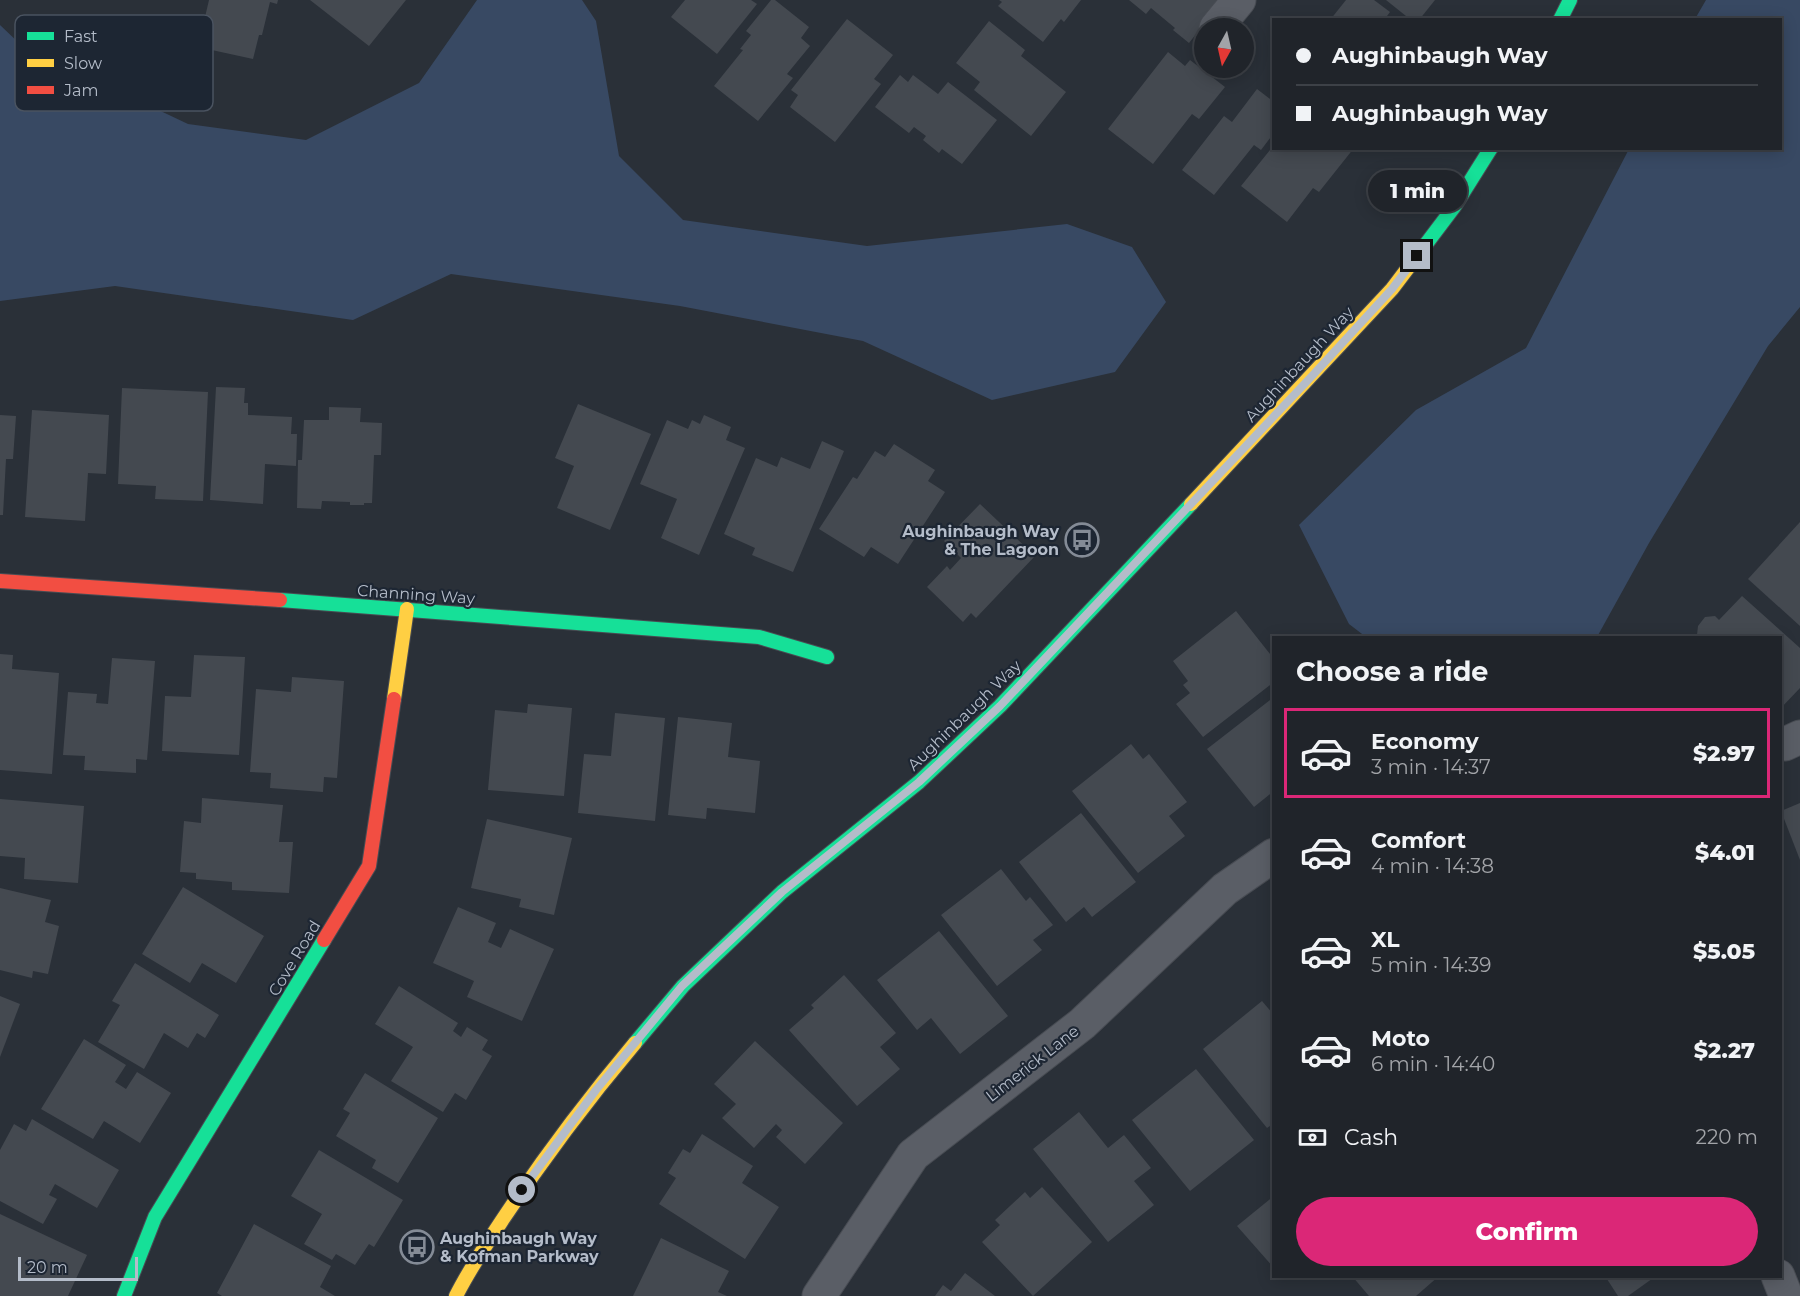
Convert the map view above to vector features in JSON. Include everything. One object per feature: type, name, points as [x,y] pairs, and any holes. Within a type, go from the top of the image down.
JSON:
[{"type":"street","points":[[1224,18],[1239,0]]},
{"type":"street","points":[[1561,18],[1570,0]]},
{"type":"street","name":"Aughinbaugh Way","points":[[456,1296],[469,1271],[522,1190],[596,1090],[682,986],[782,892],[919,782],[1000,706],[1392,289],[1454,207],[1490,150]]},
{"type":"street","name":"Channing Way","points":[[0,581],[407,609],[759,638],[827,657]]},
{"type":"street","name":"Cove Road","points":[[124,1296],[155,1217],[369,866],[407,609]]},
{"type":"street","name":"Limerick Lane","points":[[819,1296],[913,1155],[1082,1024],[1225,889],[1272,856]]},
{"type":"street","points":[[1779,1278],[1786,1296]]},
{"type":"water","points":[[477,0],[582,0],[596,21],[619,156],[683,220],[867,246],[1067,224],[1132,247],[1166,302],[1115,372],[992,400],[863,341],[680,306],[451,274],[353,320],[115,286],[0,301],[0,25],[15,39],[15,111],[161,111],[188,124],[306,140],[419,83]]},
{"type":"water","points":[[1706,0],[1800,0],[1800,307],[1768,346],[1649,543],[1598,636],[1365,636],[1349,624],[1299,525],[1416,410],[1526,348],[1628,150],[1782,150],[1782,18],[1696,18]]},
{"type":"building","points":[[209,0],[278,0],[277,4],[270,2],[253,59],[213,50],[213,15],[205,15]]},
{"type":"building","points":[[310,0],[406,0],[369,46]]},
{"type":"building","points":[[685,0],[751,0],[757,4],[717,54],[671,17]]},
{"type":"building","points":[[771,0],[775,0],[809,27],[801,38],[810,46],[787,74],[793,78],[758,121],[714,86],[743,50],[740,49],[751,35],[746,31]]},
{"type":"building","points":[[999,0],[1081,0],[1064,22],[1061,19],[1043,42],[998,6],[1002,2]]},
{"type":"building","points":[[1129,0],[1223,0],[1209,18],[1194,18],[1194,37],[1189,43],[1151,8],[1146,14]]},
{"type":"building","points":[[1346,0],[1374,0],[1390,12],[1386,18],[1332,18]]},
{"type":"building","points":[[1386,0],[1435,0],[1421,18],[1408,18]]},
{"type":"building","points":[[847,19],[893,55],[874,79],[881,84],[835,142],[790,107],[798,95],[791,90]]},
{"type":"building","points":[[989,21],[1025,50],[1021,56],[1066,92],[1031,136],[974,90],[980,82],[956,63]]},
{"type":"building","points":[[1168,52],[1185,66],[1190,60],[1194,63],[1194,78],[1213,78],[1225,87],[1199,119],[1192,114],[1153,164],[1108,129]]},
{"type":"building","points":[[900,75],[908,82],[913,75],[938,94],[948,82],[997,120],[962,164],[942,149],[939,153],[923,140],[926,136],[914,127],[909,133],[875,107]]},
{"type":"building","points":[[1257,89],[1272,100],[1272,136],[1261,150],[1254,145],[1214,195],[1182,170],[1224,116],[1232,122]]},
{"type":"building","points":[[1272,147],[1272,150],[1352,150],[1319,192],[1313,188],[1287,222],[1241,186]]},
{"type":"building","points":[[216,387],[245,388],[244,403],[248,403],[248,415],[292,417],[291,434],[297,434],[296,466],[265,464],[263,504],[210,500]]},
{"type":"building","points":[[122,388],[208,392],[203,501],[155,499],[156,486],[118,484]]},
{"type":"building","points":[[578,404],[651,434],[610,530],[557,508],[574,466],[555,458]]},
{"type":"building","points":[[329,407],[361,408],[360,422],[382,423],[381,455],[374,455],[372,503],[350,505],[350,502],[322,501],[321,509],[297,508],[298,460],[302,460],[304,420],[329,420]]},
{"type":"building","points":[[32,410],[109,415],[106,474],[88,473],[85,521],[25,517]]},
{"type":"building","points":[[0,415],[16,416],[13,459],[6,459],[3,515],[0,515]]},
{"type":"building","points":[[704,415],[731,427],[726,440],[745,448],[699,555],[661,538],[677,499],[640,484],[667,420],[688,429],[692,420],[700,424]]},
{"type":"building","points":[[822,441],[844,451],[793,572],[752,555],[755,548],[724,534],[756,458],[777,467],[781,457],[810,469]]},
{"type":"building","points":[[894,444],[935,470],[928,481],[945,492],[898,564],[871,547],[864,557],[819,529],[853,477],[857,479],[875,451],[885,457]]},
{"type":"building","points":[[980,504],[1035,556],[976,618],[971,613],[963,622],[927,587],[947,566],[950,570],[961,558],[944,541]]},
{"type":"building","points":[[1800,522],[1800,626],[1748,579]]},
{"type":"building","points":[[1742,596],[1800,648],[1800,688],[1782,707],[1782,636],[1697,635],[1698,626],[1705,617],[1715,616],[1719,620]]},
{"type":"building","points":[[1236,611],[1272,656],[1272,684],[1203,737],[1176,704],[1190,693],[1183,685],[1188,681],[1173,661]]},
{"type":"building","points":[[0,654],[13,655],[12,669],[59,673],[52,774],[0,770]]},
{"type":"building","points":[[194,655],[245,657],[239,755],[162,751],[165,696],[191,697]]},
{"type":"building","points":[[112,658],[155,661],[147,760],[136,759],[136,773],[84,770],[85,756],[63,755],[68,692],[97,694],[96,703],[108,704]]},
{"type":"building","points":[[292,677],[344,681],[337,778],[324,777],[323,792],[270,788],[271,773],[250,772],[256,689],[291,692]]},
{"type":"building","points":[[1272,699],[1272,793],[1254,807],[1207,749]]},
{"type":"building","points":[[528,704],[572,708],[564,796],[488,790],[495,710],[527,713]]},
{"type":"building","points":[[615,713],[665,718],[655,821],[578,813],[584,754],[611,756]]},
{"type":"building","points":[[678,717],[732,723],[728,757],[760,761],[755,813],[707,808],[706,819],[668,815]]},
{"type":"building","points":[[1131,744],[1143,759],[1149,754],[1187,802],[1169,816],[1185,836],[1138,873],[1072,791]]},
{"type":"building","points":[[202,798],[283,805],[279,842],[293,842],[289,893],[232,890],[232,882],[196,879],[196,873],[180,872],[184,821],[201,823]]},
{"type":"building","points":[[0,799],[84,806],[78,883],[24,879],[25,858],[0,856]]},
{"type":"building","points":[[1800,803],[1800,860],[1782,814],[1782,811]]},
{"type":"building","points":[[1081,813],[1136,882],[1092,917],[1084,907],[1066,922],[1019,862]]},
{"type":"building","points":[[487,819],[572,838],[554,915],[519,907],[521,899],[471,888]]},
{"type":"building","points":[[1001,869],[1026,901],[1030,897],[1053,925],[1033,940],[1042,950],[997,986],[941,915]]},
{"type":"building","points":[[183,887],[264,936],[236,983],[202,963],[190,983],[142,954]]},
{"type":"building","points":[[0,888],[51,900],[45,922],[59,926],[48,974],[33,971],[32,978],[0,970]]},
{"type":"building","points":[[458,907],[496,923],[488,942],[501,948],[510,929],[554,949],[522,1021],[467,997],[474,981],[433,963]]},
{"type":"building","points":[[939,931],[1008,1016],[960,1054],[931,1018],[917,1030],[877,980]]},
{"type":"building","points":[[135,963],[219,1015],[205,1038],[197,1033],[188,1048],[164,1033],[144,1069],[98,1042],[120,1005],[112,1001]]},
{"type":"building","points":[[844,975],[896,1033],[880,1047],[900,1069],[857,1106],[789,1030],[814,1008],[811,1005]]},
{"type":"building","points":[[399,986],[458,1023],[453,1031],[461,1037],[467,1027],[488,1040],[482,1050],[492,1056],[466,1100],[455,1093],[443,1112],[391,1081],[413,1047],[375,1024]]},
{"type":"building","points":[[0,996],[20,1004],[0,1057]]},
{"type":"building","points":[[1262,1001],[1272,1013],[1272,1124],[1267,1128],[1203,1049]]},
{"type":"building","points":[[84,1039],[126,1065],[115,1082],[126,1089],[137,1072],[171,1093],[140,1143],[104,1121],[93,1139],[41,1109]]},
{"type":"building","points":[[755,1041],[843,1123],[805,1164],[776,1137],[782,1130],[776,1124],[754,1148],[722,1118],[736,1104],[714,1084]]},
{"type":"building","points":[[1196,1069],[1254,1140],[1190,1191],[1132,1120]]},
{"type":"building","points":[[365,1073],[438,1118],[398,1183],[372,1168],[376,1160],[336,1136],[350,1113],[343,1109]]},
{"type":"building","points":[[1079,1112],[1108,1148],[1124,1135],[1151,1168],[1134,1181],[1154,1205],[1108,1242],[1033,1149]]},
{"type":"building","points":[[32,1119],[119,1170],[97,1208],[55,1184],[49,1195],[57,1199],[43,1224],[0,1201],[0,1150],[14,1124],[26,1131]]},
{"type":"building","points":[[702,1134],[753,1166],[742,1183],[779,1207],[745,1259],[659,1204],[676,1178],[668,1173],[683,1149],[690,1153]]},
{"type":"building","points":[[319,1150],[403,1200],[374,1247],[369,1244],[355,1265],[336,1254],[332,1260],[304,1244],[322,1214],[291,1196]]},
{"type":"building","points":[[1042,1187],[1092,1242],[1033,1296],[982,1242],[1000,1225],[995,1220],[1025,1192],[1030,1198]]},
{"type":"building","points":[[1272,1198],[1272,1266],[1237,1226]]},
{"type":"building","points":[[0,1214],[87,1255],[68,1296],[0,1296]]},
{"type":"building","points":[[254,1224],[331,1266],[320,1287],[335,1296],[222,1296],[217,1293]]},
{"type":"building","points":[[661,1238],[729,1271],[718,1292],[727,1296],[633,1296]]},
{"type":"building","points":[[965,1273],[995,1296],[935,1296],[943,1285],[951,1291]]},
{"type":"building","points":[[1354,1278],[1437,1278],[1416,1296],[1369,1296]]},
{"type":"building","points":[[1606,1278],[1653,1278],[1628,1296],[1618,1296]]},
{"type":"traffic: fast","points":[[1561,18],[1570,0]]},
{"type":"traffic: fast","points":[[1414,260],[1454,207],[1490,150]]},
{"type":"traffic: fast","points":[[635,1043],[683,986],[782,892],[919,782],[1000,706],[1191,504]]},
{"type":"traffic: fast","points":[[280,600],[759,637],[827,657]]},
{"type":"traffic: fast","points":[[124,1296],[155,1217],[324,940]]},
{"type":"traffic: slow","points":[[1191,504],[1392,289],[1414,260]]},
{"type":"traffic: slow","points":[[394,699],[407,609]]},
{"type":"traffic: slow","points":[[456,1296],[483,1249],[532,1176],[582,1108],[635,1043]]},
{"type":"traffic: jam","points":[[0,581],[280,600]]},
{"type":"traffic: jam","points":[[324,940],[369,866],[394,699]]},
{"type":"place","name":"Aughinbaugh Way & The Lagoon","points":[[1082,540]]},
{"type":"place","name":"Aughinbaugh Way & Kofman Parkway","points":[[417,1247]]},
{"type":"route","points":[[522,1190],[596,1090],[682,986],[782,892],[919,782],[1000,706],[1312,376],[1392,289],[1417,256]]}]
